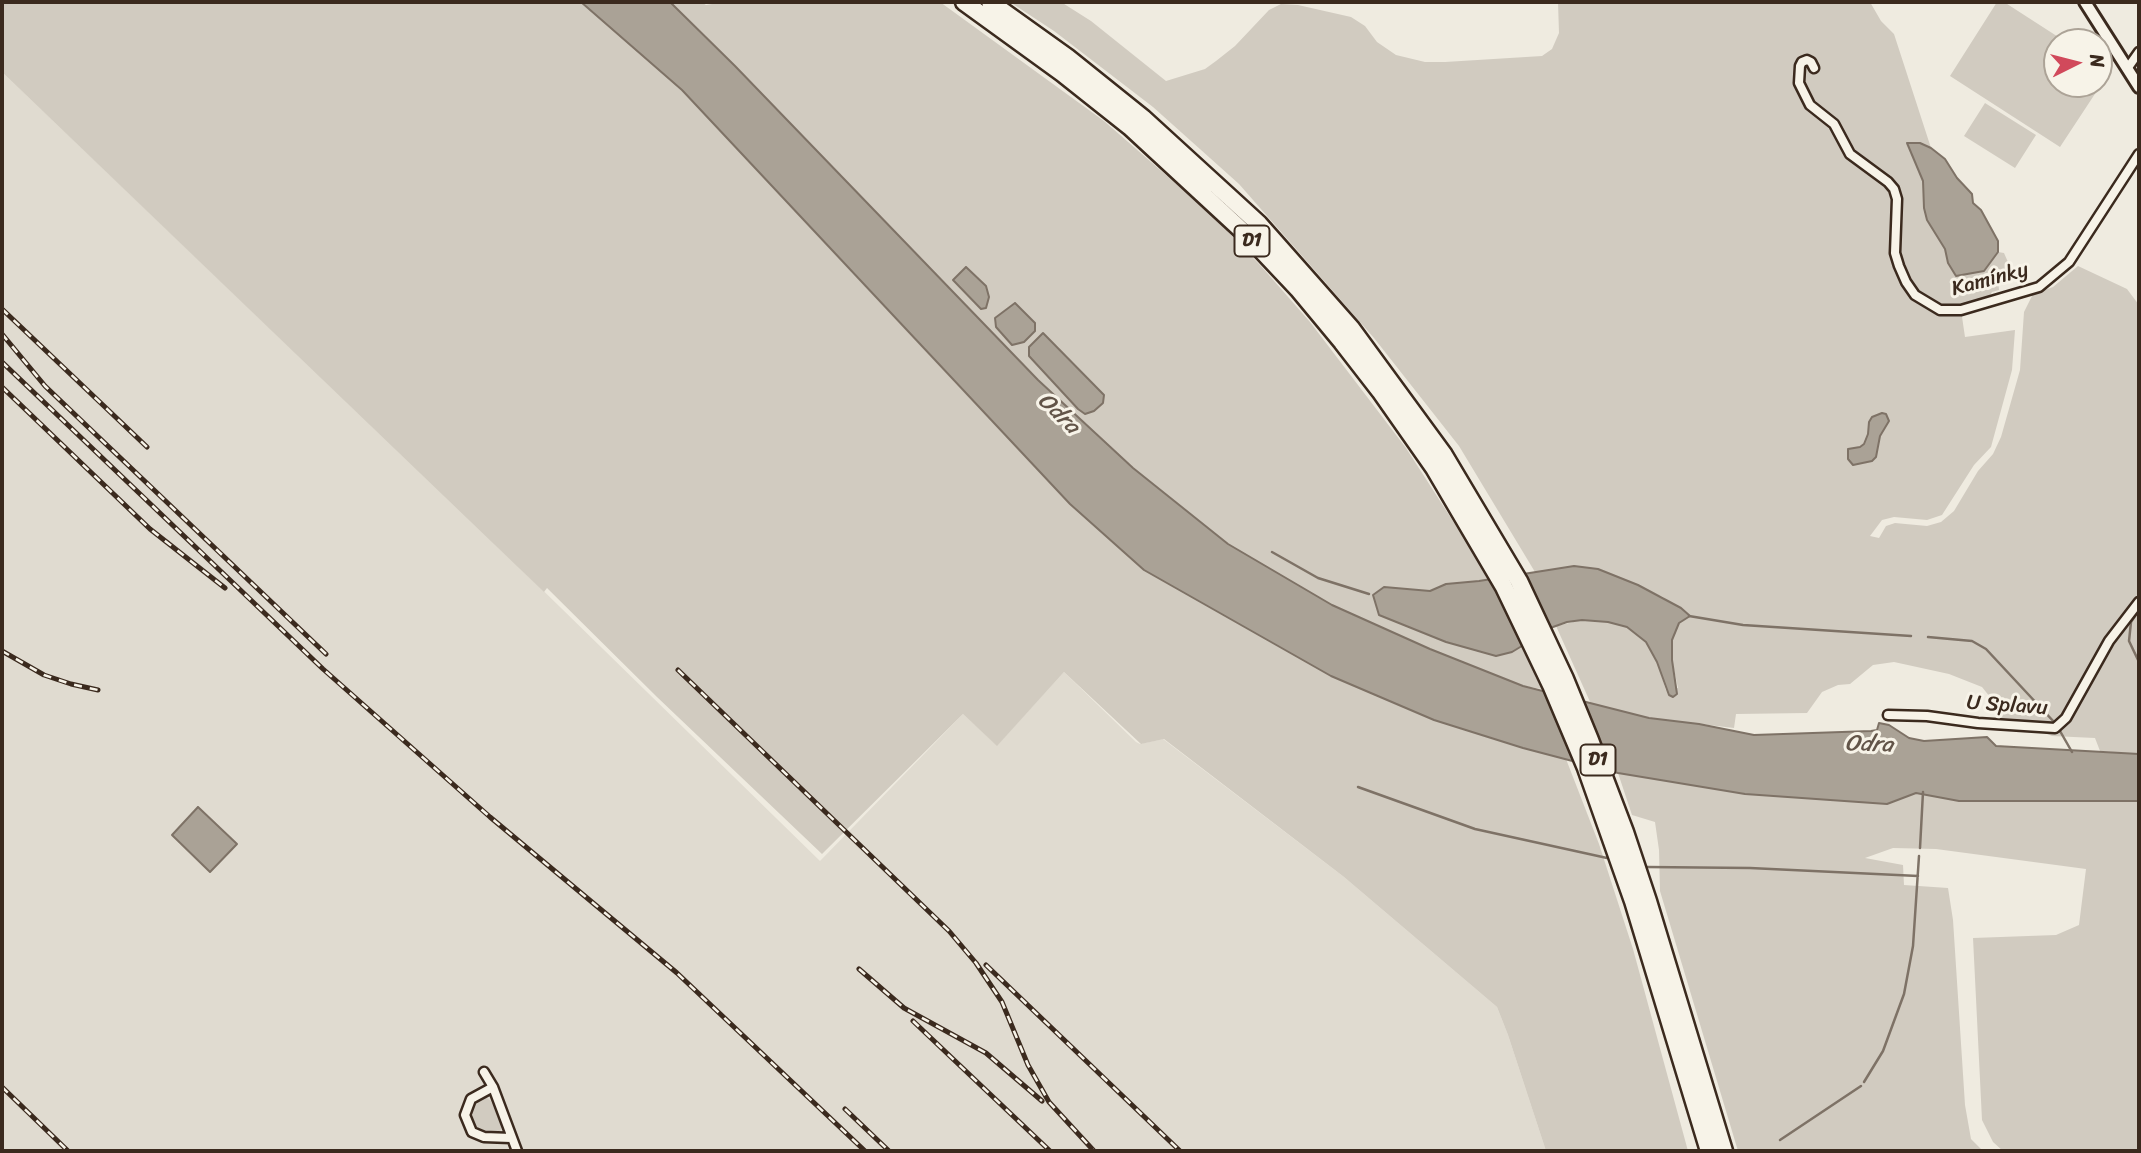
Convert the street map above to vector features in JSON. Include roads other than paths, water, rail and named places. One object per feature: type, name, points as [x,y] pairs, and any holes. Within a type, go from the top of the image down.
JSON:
[{"type":"highway","name":"D1","points":[[964,2],[1062,73],[1130,127],[1249,237],[1298,289],[1380,391],[1484,536],[1538,620],[1590,740],[1625,832],[1709,1151]]},
{"type":"highway","name":"D1","points":[[990,2],[1067,57],[1143,118],[1259,224],[1309,278],[1393,382],[1444,455],[1484,536]]},
{"type":"highway","name":"D1","points":[[1671,1001],[1724,1151]]},
{"type":"street","points":[[2085,2],[2139,87]]},
{"type":"street","points":[[2127,69],[2139,52]]},
{"type":"street","name":"Kamínky","points":[[1814,68],[1807,60],[1800,66],[1799,83],[1810,105],[1834,124],[1850,154],[1894,189],[1897,200],[1894,246],[1899,266],[1915,295],[1940,310],[1961,310],[2039,287],[2069,262],[2139,154]]},
{"type":"street","name":"U Splavu","points":[[1888,715],[2055,728],[2066,718],[2109,641],[2139,602]]},
{"type":"street","points":[[484,1072],[493,1087],[517,1151]]},
{"type":"street","points":[[493,1087],[471,1099],[466,1110],[466,1123],[472,1132],[479,1136],[511,1138]]},
{"type":"water","name":"Odra","points":[[581,2],[670,2],[1038,380],[1133,468],[1228,544],[1332,605],[1430,649],[1523,686],[1649,718],[1754,735],[1871,731],[1877,730],[1879,723],[1889,725],[1909,738],[1924,741],[1987,737],[1996,746],[2139,754],[2139,801],[1959,801],[1916,793],[1887,804],[1745,794],[1618,773],[1523,748],[1434,720],[1331,676],[1144,570],[1070,504],[682,90]]},
{"type":"water","points":[[1907,143],[1920,143],[1931,148],[1945,159],[1957,178],[1972,194],[1973,203],[1981,210],[1998,241],[1998,252],[1984,271],[1956,276],[1948,263],[1945,249],[1927,220],[1923,181]]},
{"type":"water","points":[[966,267],[986,286],[989,297],[986,308],[981,309],[953,280]]},
{"type":"water","points":[[1015,303],[1035,323],[1035,331],[1024,342],[1012,345],[996,327],[995,318]]},
{"type":"water","points":[[1043,333],[1104,395],[1103,403],[1094,411],[1085,414],[1078,409],[1029,356],[1029,347]]},
{"type":"water","points":[[1886,414],[1889,421],[1880,436],[1876,457],[1872,461],[1853,465],[1848,459],[1848,449],[1864,444],[1869,422],[1872,417]]},
{"type":"water","points":[[1574,566],[1598,569],[1638,585],[1681,608],[1690,616],[1679,623],[1672,640],[1677,694],[1673,697],[1669,695],[1657,662],[1646,642],[1627,627],[1608,622],[1567,622],[1553,627],[1512,652],[1496,656],[1446,642],[1379,615],[1373,595],[1384,587],[1430,591],[1446,584]]},
{"type":"water","points":[[198,807],[237,844],[210,872],[172,835]]},
{"type":"waterway","points":[[1272,552],[1318,578],[1369,594]]},
{"type":"waterway","points":[[2139,610],[2131,622],[2129,641],[2139,662]]},
{"type":"waterway","points":[[1689,616],[1743,625],[1911,636]]},
{"type":"waterway","points":[[1928,637],[1972,641],[1986,649],[2055,723]]},
{"type":"waterway","points":[[2060,731],[2072,752]]},
{"type":"waterway","points":[[1358,787],[1475,829],[1607,858]]},
{"type":"waterway","points":[[1920,848],[1923,792]]},
{"type":"waterway","points":[[1864,1082],[1883,1051],[1904,994],[1913,946],[1919,856]]},
{"type":"waterway","points":[[1647,867],[1750,868],[1918,876]]},
{"type":"waterway","points":[[1780,1140],[1861,1086]]},
{"type":"railway","points":[[2,309],[147,447]]},
{"type":"railway","points":[[2,334],[45,386],[326,654]]},
{"type":"railway","points":[[2,362],[323,669],[490,817],[677,973],[865,1151]]},
{"type":"railway","points":[[2,387],[150,529],[225,588]]},
{"type":"railway","points":[[2,651],[44,675],[98,690]]},
{"type":"railway","points":[[678,670],[949,931],[976,963],[1002,1002],[1028,1065],[1049,1102],[1094,1151]]},
{"type":"railway","points":[[986,965],[1180,1151]]},
{"type":"railway","points":[[859,969],[904,1008],[986,1053],[1042,1101]]},
{"type":"railway","points":[[913,1021],[1050,1151]]},
{"type":"railway","points":[[2,1087],[68,1151]]},
{"type":"railway","points":[[845,1109],[889,1151]]}]
